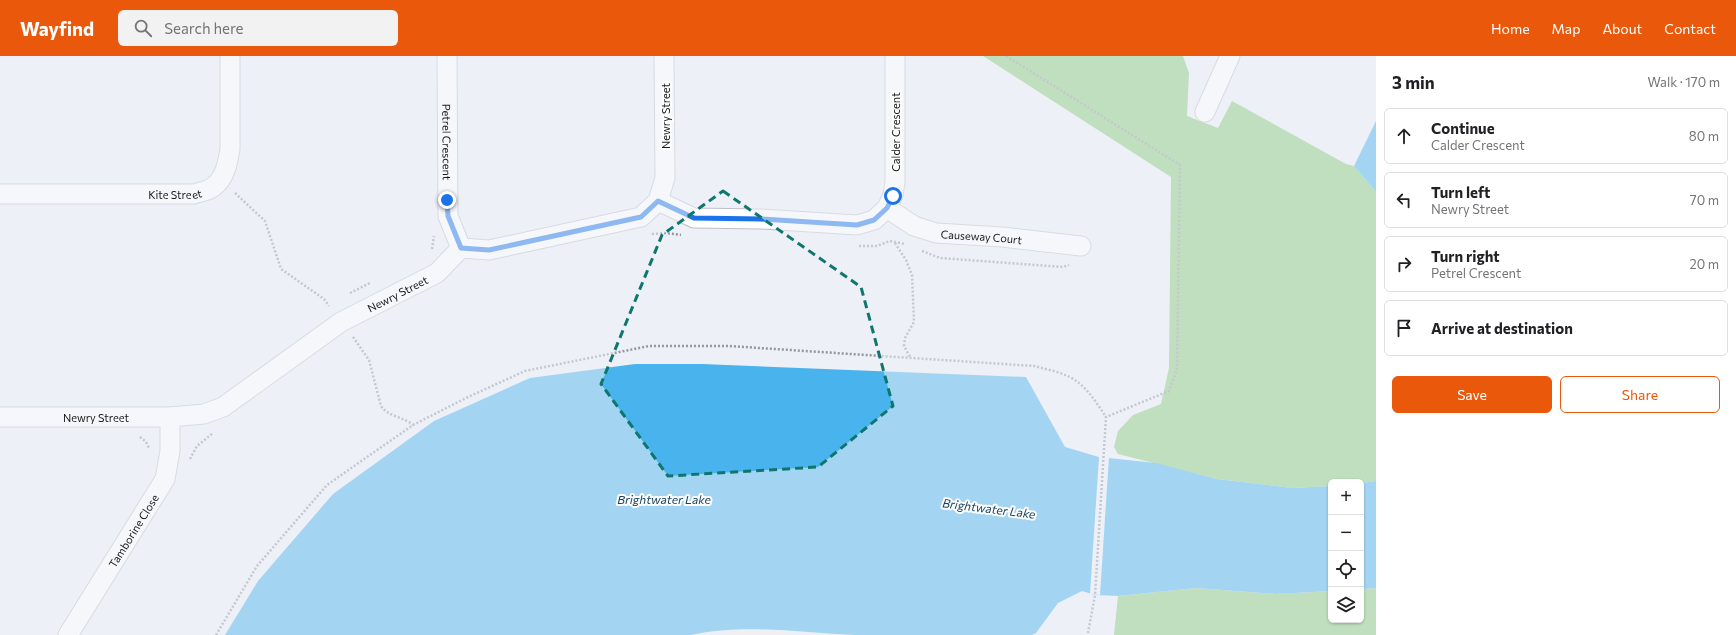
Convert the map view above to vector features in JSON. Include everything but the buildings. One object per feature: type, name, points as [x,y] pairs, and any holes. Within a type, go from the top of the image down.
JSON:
[{"type":"street","name":"Kite Street","points":[[0,194],[194,194],[213,187],[221,178],[228,164],[230,149],[230,56]]},
{"type":"street","name":"Petrel Crescent","points":[[447,56],[448,216],[461,248]]},
{"type":"street","name":"Newry Street","points":[[0,417],[170,417],[204,414],[224,407],[341,322],[437,273],[461,248],[489,250],[641,217],[658,201],[665,178],[664,56]]},
{"type":"street","name":"Calder Crescent","points":[[658,201],[694,218],[761,219],[857,225],[874,220],[887,208],[893,196],[895,182],[895,56]]},
{"type":"street","points":[[1205,112],[1227,57]]},
{"type":"street","name":"Causeway Court","points":[[887,208],[914,226],[936,233],[1002,237],[1082,246]]},
{"type":"street","name":"Tamborine Close","points":[[68,635],[165,479],[170,451],[170,417]]},
{"type":"path","points":[[1006,56],[1180,165],[1177,369],[1169,391],[1106,417]]},
{"type":"path","points":[[431,251],[434,241],[433,232]]},
{"type":"path","points":[[648,235],[665,233],[684,236]]},
{"type":"path","points":[[854,246],[877,246],[890,241],[908,245]]},
{"type":"path","points":[[894,243],[906,260],[912,275],[914,322],[905,338],[904,346],[910,358]]},
{"type":"path","points":[[921,251],[940,258],[1063,267],[1076,264],[1081,260],[1082,246]]},
{"type":"path","points":[[348,294],[371,283]]},
{"type":"path","points":[[330,307],[336,303]]},
{"type":"path","points":[[353,338],[359,334]]},
{"type":"path","points":[[216,635],[257,566],[328,485],[413,425],[468,397],[526,371],[648,346],[729,346],[1034,366],[1059,373],[1078,382],[1094,399],[1106,417],[1095,595],[1088,634]]},
{"type":"path","points":[[189,464],[190,458],[197,446],[216,431]]},
{"type":"highlighted area","points":[[723,191],[861,287],[893,406],[818,467],[668,476],[601,384],[662,235]]},
{"type":"green space","points":[[983,56],[1183,56],[1189,73],[1187,116],[1218,128],[1232,101],[1346,164],[1354,166],[1376,192],[1376,481],[1364,483],[1364,479],[1328,479],[1328,486],[1292,488],[1217,479],[1118,454],[1114,447],[1118,431],[1133,415],[1161,404],[1169,368],[1171,177]]},
{"type":"green space","points":[[1196,588],[1276,594],[1328,591],[1328,623],[1364,623],[1364,589],[1376,588],[1376,635],[1114,635],[1118,596]]},
{"type":"water","points":[[1376,121],[1376,192],[1354,166]]},
{"type":"water","name":"Brightwater Lake","points":[[635,364],[702,364],[1026,377],[1065,447],[1099,457],[1156,463],[1217,479],[1292,488],[1328,486],[1328,591],[1276,594],[1196,588],[1118,596],[1095,595],[1082,591],[1058,603],[1036,633],[1032,635],[855,635],[752,629],[711,631],[691,635],[225,635],[258,581],[333,494],[434,421],[530,378]]},
{"type":"water","points":[[1376,481],[1376,588],[1364,589],[1364,515],[1364,483]]},
{"type":"pier","points":[[1099,457],[1109,457],[1100,595],[1090,594]]},
{"type":"route","points":[[447,200],[448,216],[461,248],[489,250],[641,217],[658,201],[694,218],[761,219],[857,225],[874,220],[887,208],[893,196]]}]
